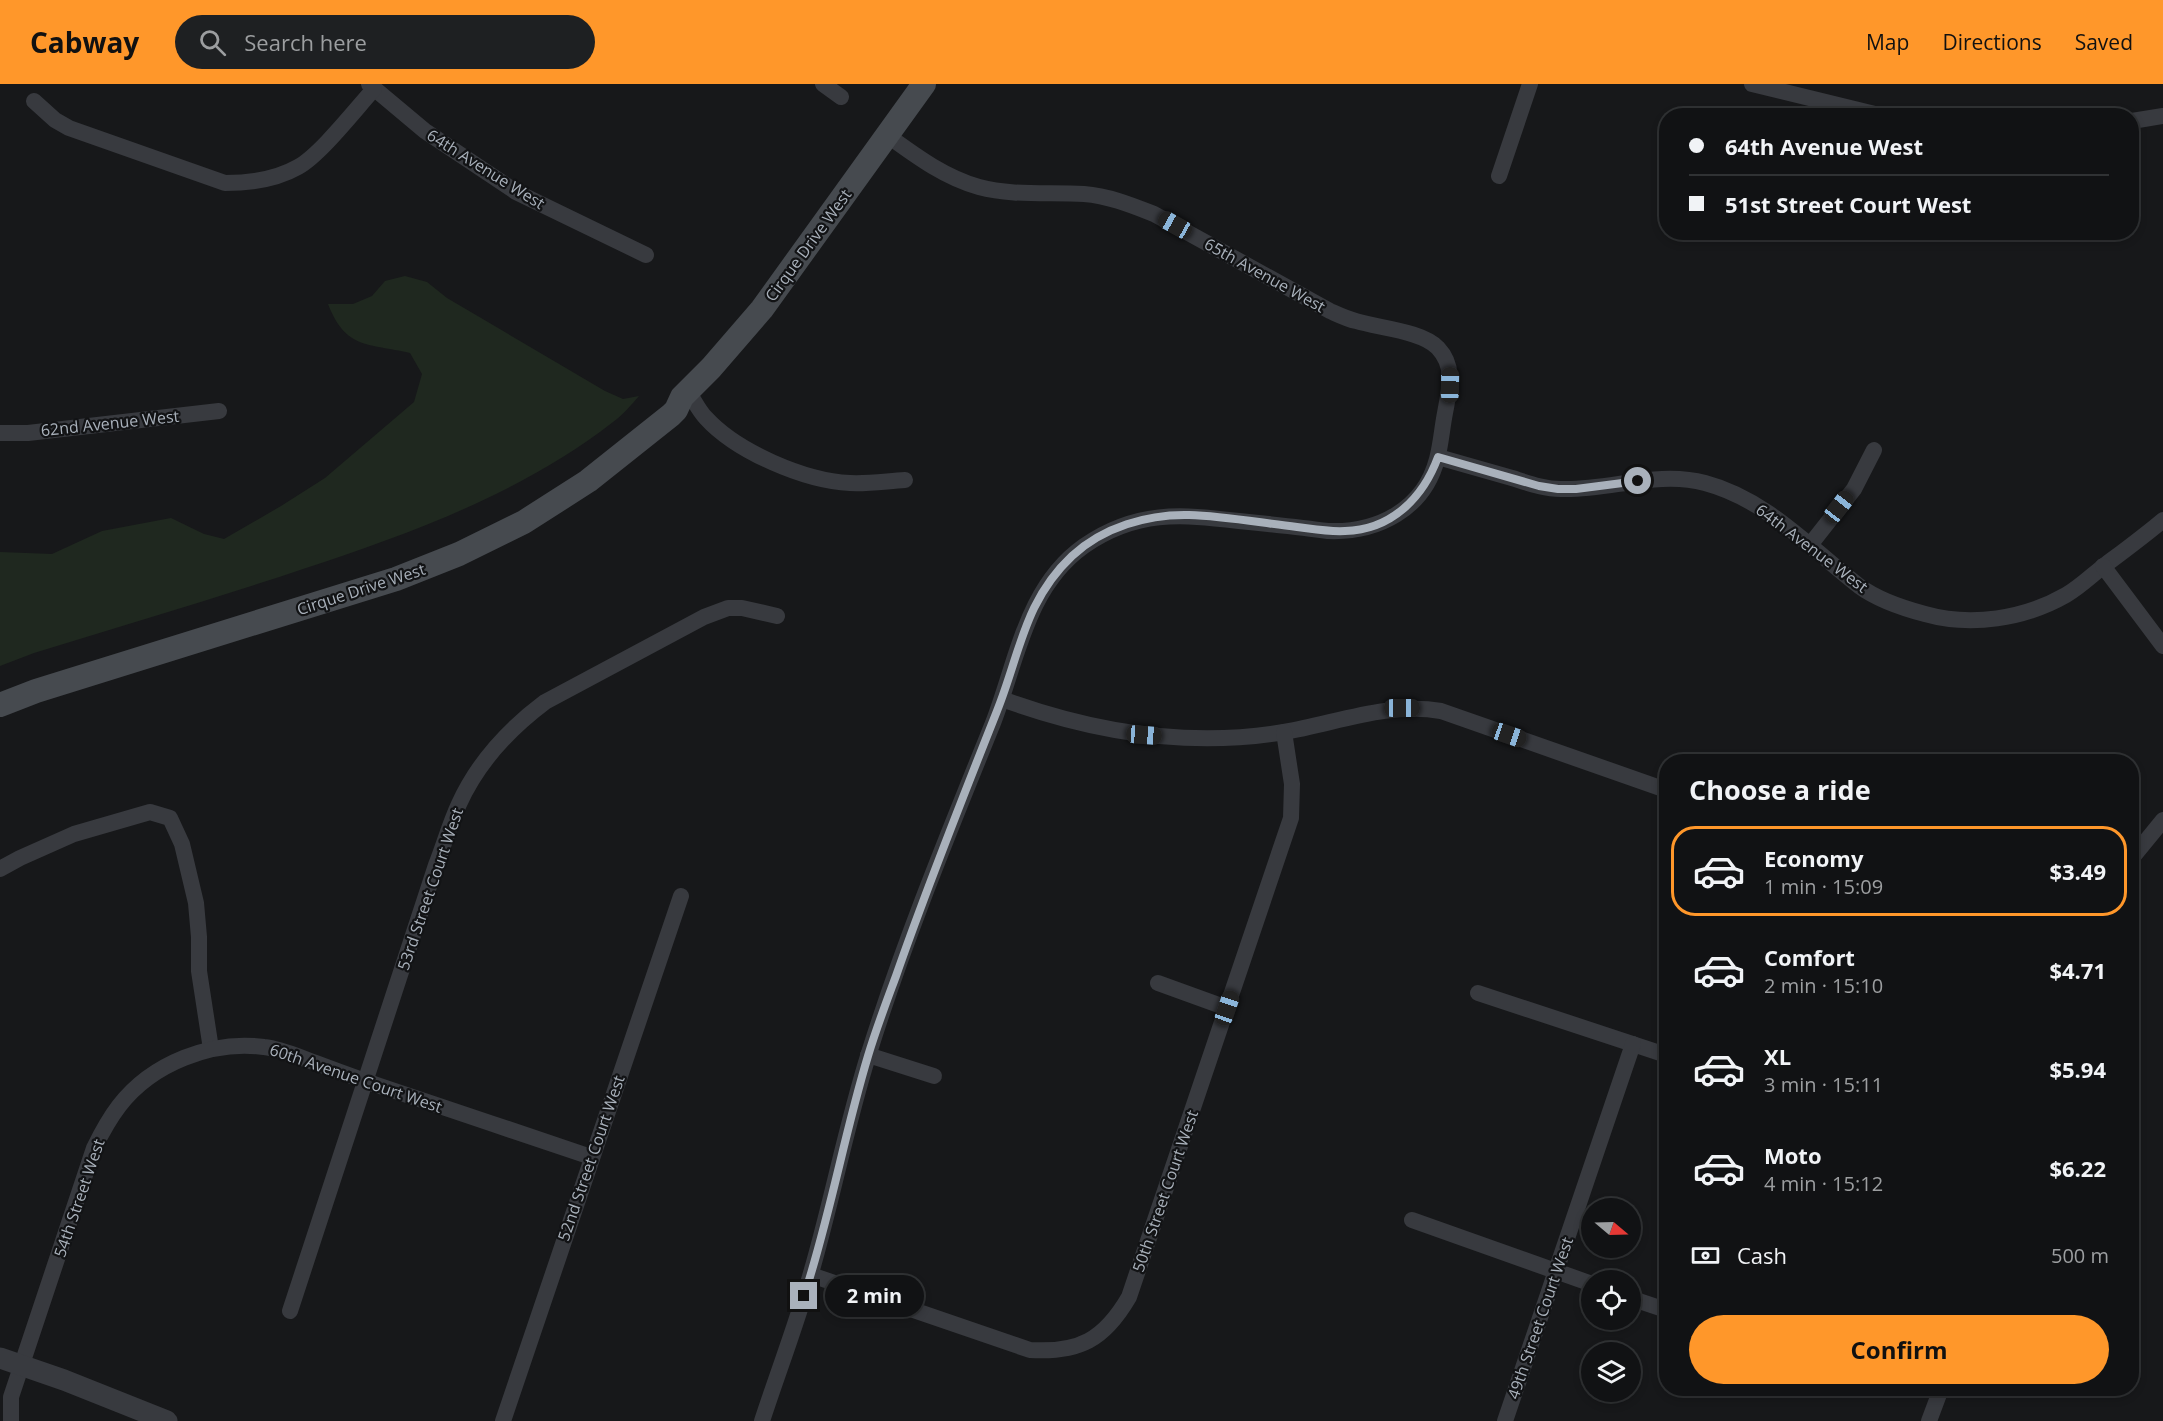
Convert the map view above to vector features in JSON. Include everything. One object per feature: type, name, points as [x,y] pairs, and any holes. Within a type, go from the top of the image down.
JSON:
[{"type":"main road","name":"Cirque Drive West","points":[[0,705],[36,691],[396,579],[459,554],[524,522],[588,481],[676,410],[685,394],[762,309],[924,84]]},
{"type":"main road","name":"Cirque Drive West","points":[[0,690],[385,569],[438,548],[546,492],[608,448],[665,399],[685,394]]},
{"type":"street","points":[[823,84],[840,97]]},
{"type":"street","points":[[1499,176],[1530,84]]},
{"type":"street","points":[[1752,84],[1793,89],[1856,108]]},
{"type":"street","points":[[34,101],[55,120],[69,128],[225,183],[233,183],[266,178],[301,166],[317,152],[371,87]]},
{"type":"street","name":"64th Avenue West","points":[[371,87],[434,137],[516,192],[646,255]]},
{"type":"street","points":[[2139,121],[2163,116]]},
{"type":"street","name":"65th Avenue West","points":[[887,135],[925,162],[952,177],[980,187],[1010,192],[1084,194],[1127,203],[1154,214],[1330,311],[1355,321],[1430,342],[1444,355],[1450,368],[1450,385],[1438,457]]},
{"type":"street","points":[[685,394],[706,418],[743,448],[760,457],[829,481],[852,484],[905,480]]},
{"type":"street","name":"62nd Avenue West","points":[[0,433],[28,433],[219,411]]},
{"type":"street","points":[[1810,545],[1854,489],[1874,450]]},
{"type":"street","points":[[762,1421],[811,1275],[868,1055],[926,890],[1002,699],[1029,616],[1053,575],[1085,546],[1108,532],[1134,522],[1161,516],[1189,515],[1328,531],[1362,529],[1386,520],[1413,501],[1428,481],[1438,457]]},
{"type":"street","name":"64th Avenue West","points":[[1438,457],[1539,486],[1558,489],[1576,489],[1660,478],[1703,482],[1730,490],[1755,504],[1861,587],[1889,603],[1937,618],[1953,620],[1986,620],[2035,609],[2079,587],[2163,520]]},
{"type":"street","points":[[2103,566],[2163,646]]},
{"type":"street","name":"53rd Street Court West","points":[[290,1311],[436,865],[459,803],[485,760],[504,737],[545,702],[704,617],[728,608],[742,608],[777,616]]},
{"type":"street","points":[[1002,699],[1075,723],[1144,735],[1214,738],[1284,732],[1383,710],[1422,708],[1441,711],[1659,787]]},
{"type":"street","name":"50th Street Court West","points":[[811,1275],[1030,1350],[1052,1352],[1071,1348],[1102,1333],[1118,1317],[1130,1297],[1291,818],[1292,784],[1284,732]]},
{"type":"street","points":[[0,869],[74,834],[150,812],[170,818],[182,844],[196,903],[199,972],[211,1049]]},
{"type":"street","points":[[2139,849],[2163,820]]},
{"type":"street","name":"52nd Street Court West","points":[[503,1421],[681,896]]},
{"type":"street","points":[[1158,983],[1227,1008]]},
{"type":"street","points":[[1478,993],[1659,1053]]},
{"type":"street","name":"49th Street Court West","points":[[1505,1421],[1633,1044]]},
{"type":"street","name":"60th Avenue Court West","points":[[211,1049],[242,1045],[285,1052],[591,1157]]},
{"type":"street","name":"54th Street West","points":[[11,1421],[5,1401],[22,1366],[94,1148],[105,1126],[120,1104],[157,1073],[178,1060],[211,1049]]},
{"type":"street","points":[[868,1055],[934,1076]]},
{"type":"street","points":[[1412,1220],[1581,1280]]},
{"type":"street","points":[[1641,1302],[1659,1308]]},
{"type":"street","points":[[0,1358],[64,1380],[167,1421]]},
{"type":"street","points":[[1929,1421],[1938,1396]]},
{"type":"shaded area","points":[[405,276],[427,282],[447,298],[605,391],[623,399],[639,396],[617,419],[578,447],[542,470],[465,509],[344,555],[34,653],[0,666],[0,552],[52,554],[102,531],[171,518],[204,534],[224,539],[325,478],[414,402],[422,374],[410,353],[370,345],[351,337],[342,330],[328,304],[353,304],[372,296],[385,281]]},
{"type":"route","points":[[804,1296],[868,1055],[926,890],[1002,699],[1029,616],[1053,575],[1073,555],[1108,532],[1134,522],[1161,516],[1189,515],[1328,531],[1362,529],[1378,525],[1413,501],[1424,488],[1438,457],[1539,486],[1558,489],[1638,481]]}]
